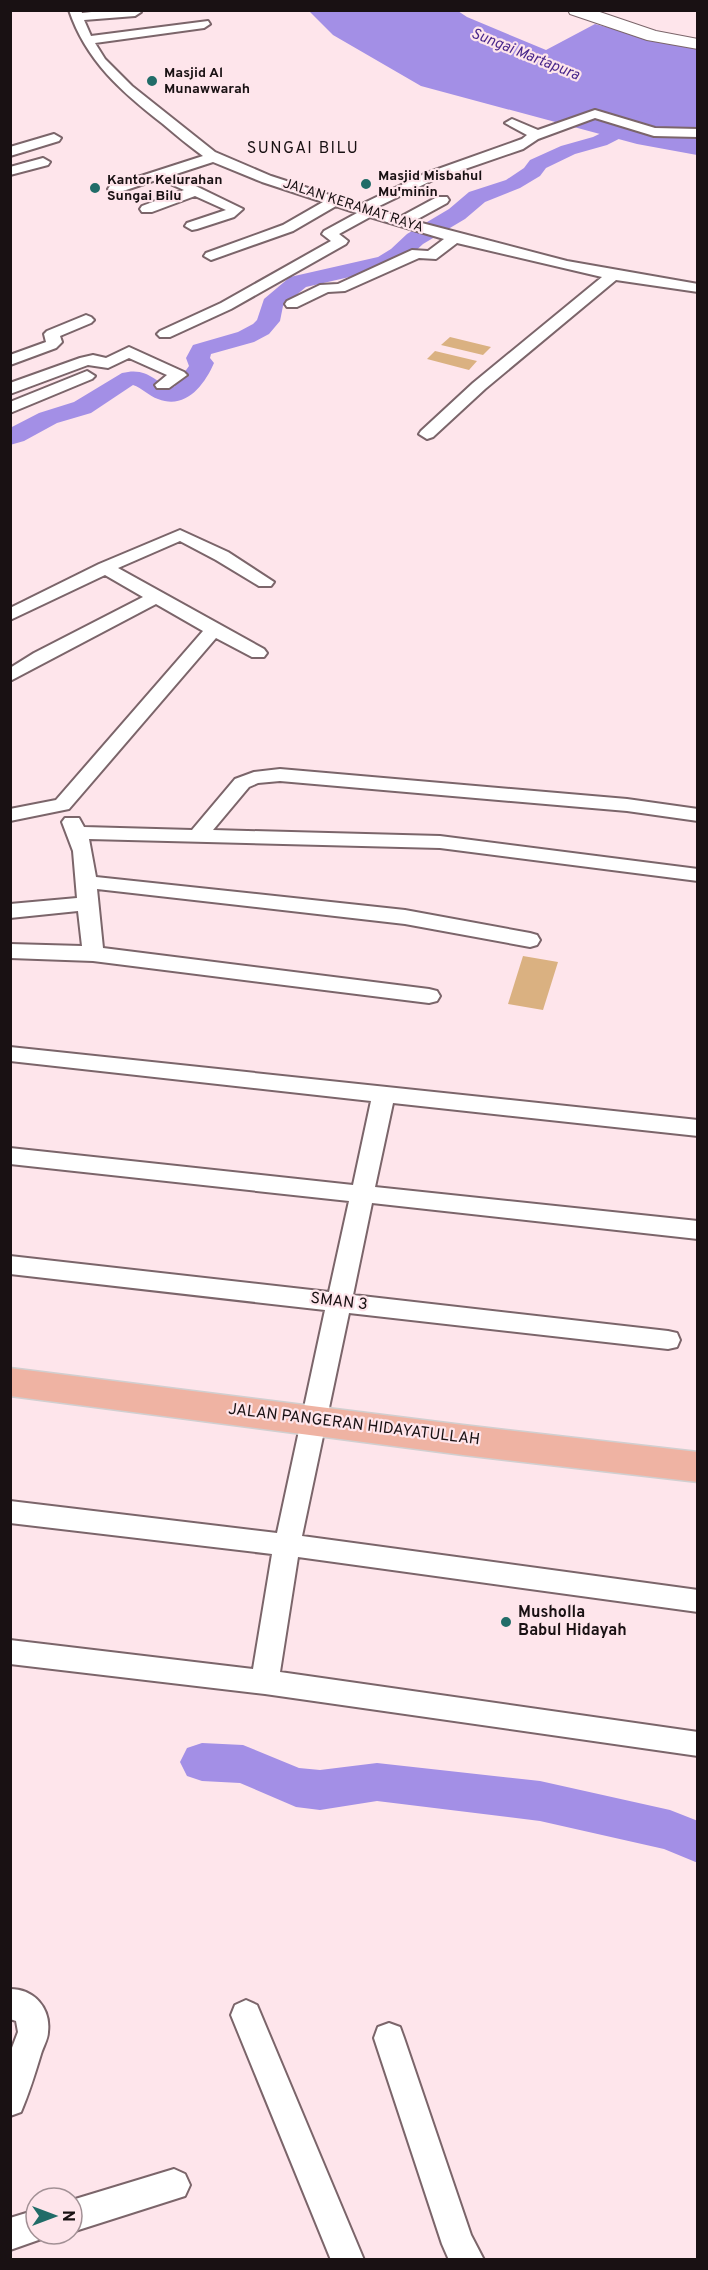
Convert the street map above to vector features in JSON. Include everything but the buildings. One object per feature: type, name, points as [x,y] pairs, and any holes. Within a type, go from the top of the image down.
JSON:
[{"type":"main road","name":"JALAN PANGERAN HIDAYATULLAH","points":[[10,1382],[698,1467]]},
{"type":"street","points":[[576,10],[653,36],[698,44]]},
{"type":"street","points":[[76,14],[135,12]]},
{"type":"street","name":"JALAN KERAMAT RAYA","points":[[76,14],[87,40],[121,86],[214,157],[255,174],[334,201],[429,230],[612,276],[698,288]]},
{"type":"street","points":[[87,40],[204,24]]},
{"type":"street","points":[[165,334],[226,306],[341,241],[329,234],[410,183],[516,147],[538,135],[595,114],[654,132],[698,133]]},
{"type":"street","points":[[512,123],[538,135]]},
{"type":"street","points":[[10,152],[54,138]]},
{"type":"street","points":[[460,151],[478,160]]},
{"type":"street","points":[[115,189],[214,157]]},
{"type":"street","points":[[10,171],[43,162]]},
{"type":"street","points":[[161,175],[195,192],[234,207],[236,210],[192,226]]},
{"type":"street","points":[[147,209],[195,192]]},
{"type":"street","points":[[402,222],[442,200]]},
{"type":"street","points":[[210,256],[288,228],[334,201]]},
{"type":"street","points":[[292,304],[326,288],[340,288],[417,253],[431,256],[455,237]]},
{"type":"street","points":[[427,434],[479,386],[612,276]]},
{"type":"street","points":[[10,361],[51,345],[54,342],[52,334],[86,320]]},
{"type":"street","points":[[10,408],[101,370],[108,363],[134,350],[179,375],[163,385]]},
{"type":"street","points":[[10,389],[85,360],[108,363]]},
{"type":"street","points":[[10,615],[105,568],[180,535],[222,555],[265,582]]},
{"type":"street","points":[[105,568],[258,653]]},
{"type":"street","points":[[10,676],[40,657],[156,597]]},
{"type":"street","points":[[10,815],[62,805],[214,630]]},
{"type":"street","points":[[196,837],[242,783],[254,778],[280,775],[627,805],[698,814]]},
{"type":"street","points":[[62,805],[78,833],[87,882],[87,904],[93,954]]},
{"type":"street","points":[[78,833],[440,842],[698,875]]},
{"type":"street","points":[[87,882],[358,911],[530,940]]},
{"type":"street","points":[[10,911],[87,904]]},
{"type":"street","points":[[10,951],[93,954],[429,996]]},
{"type":"street","points":[[10,1054],[698,1128]]},
{"type":"street","points":[[265,1682],[287,1545],[384,1095]]},
{"type":"street","points":[[10,1156],[698,1230]]},
{"type":"street","name":"SMAN 3","points":[[10,1265],[668,1340]]},
{"type":"street","points":[[10,1512],[287,1545],[698,1601]]},
{"type":"street","points":[[10,1653],[265,1682],[698,1744]]},
{"type":"street","points":[[10,2004],[19,2004],[30,2013],[33,2032],[10,2101]]},
{"type":"street","points":[[246,2015],[348,2259]]},
{"type":"street","points":[[389,2038],[458,2244],[468,2259]]},
{"type":"street","points":[[84,2212],[174,2186]]},
{"type":"shaded area","points":[[450,337],[491,347],[483,355],[441,345]]},
{"type":"shaded area","points":[[435,351],[477,361],[469,370],[427,359]]},
{"type":"shaded area","points":[[523,956],[558,962],[543,1010],[508,1004]]},
{"type":"water","name":"Sungai Martapura","points":[[309,11],[458,11],[467,17],[546,50],[595,24],[667,43],[697,48],[697,155],[637,144],[421,86],[333,35]]},
{"type":"waterway","points":[[10,438],[48,418],[82,407],[130,378],[146,382],[168,395],[182,392],[201,366],[202,363],[198,358],[201,350],[246,337],[261,329],[268,321],[272,304],[298,282],[385,262],[399,254],[415,239],[457,214],[477,197],[513,184],[533,172],[537,164],[568,150],[600,141],[649,116]]},
{"type":"waterway","points":[[202,1762],[243,1764],[296,1787],[320,1790],[377,1782],[540,1801],[670,1830],[698,1843]]},
{"type":"place","name":"Masjid Al Munawwarah","points":[[152,81]]},
{"type":"place","name":"Masjid Misbahul Mu'minin","points":[[366,184]]},
{"type":"place","name":"Kantor Kelurahan Sungai Bilu","points":[[95,188]]},
{"type":"place","name":"Musholla Babul Hidayah","points":[[506,1622]]},
{"type":"district","name":"SUNGAI BILU","points":[[303,149]]}]
